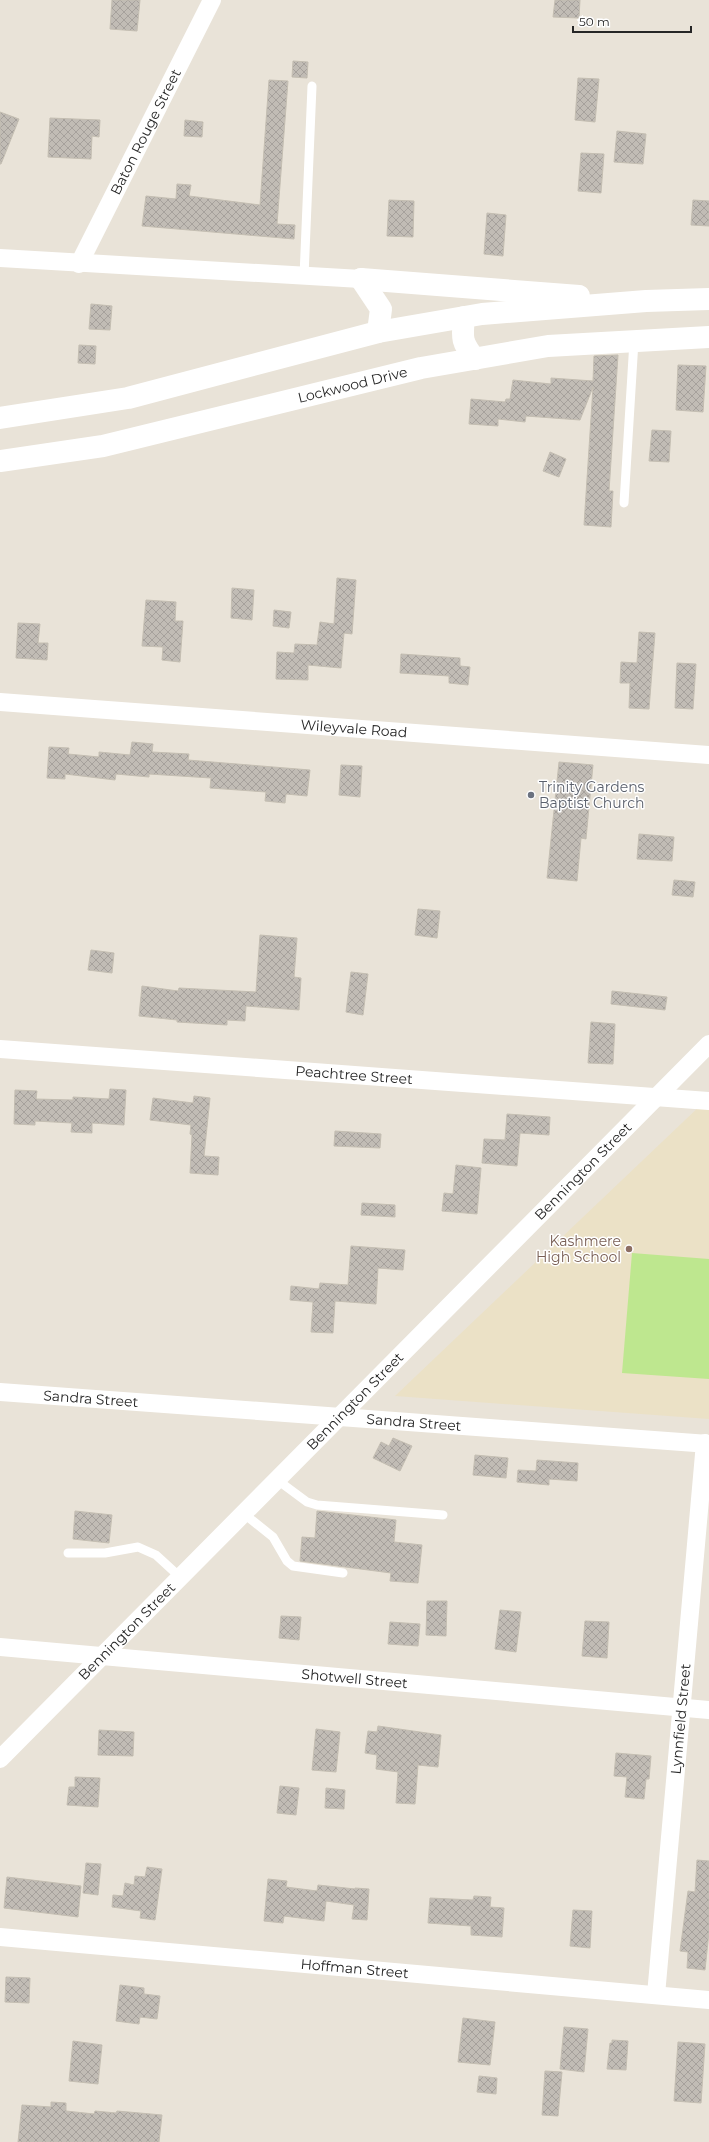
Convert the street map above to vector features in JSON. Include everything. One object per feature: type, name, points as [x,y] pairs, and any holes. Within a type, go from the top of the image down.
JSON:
[{"type":"main road","points":[[361,279],[646,301]]},
{"type":"main road","points":[[361,279],[381,309],[378,332]]},
{"type":"main road","points":[[0,418],[128,398],[378,332],[464,317],[482,314],[646,301],[709,299]]},
{"type":"main road","points":[[464,317],[462,337],[464,346],[475,359]]},
{"type":"main road","name":"Lockwood Drive","points":[[0,461],[103,446],[421,368],[548,346],[709,337]]},
{"type":"street","name":"Baton Rouge Street","points":[[79,264],[212,0]]},
{"type":"street","points":[[0,258],[79,264],[361,279]]},
{"type":"street","name":"Wileyvale Road","points":[[0,702],[709,755]]},
{"type":"street","name":"Bennington Street","points":[[0,1759],[242,1513],[709,1044]]},
{"type":"street","name":"Peachtree Street","points":[[0,1049],[709,1101]]},
{"type":"street","name":"Sandra Street","points":[[0,1392],[707,1443]]},
{"type":"street","name":"Lynnfield Street","points":[[656,1995],[681,1707],[707,1443]]},
{"type":"street","name":"Shotwell Street","points":[[0,1648],[709,1710]]},
{"type":"street","name":"Hoffman Street","points":[[0,1937],[709,2000]]},
{"type":"lane","points":[[304,276],[312,86]]},
{"type":"lane","points":[[624,503],[634,341]]},
{"type":"lane","points":[[276,1480],[306,1502],[442,1515]]},
{"type":"lane","points":[[242,1513],[273,1536],[287,1561],[293,1566],[343,1572]]},
{"type":"lane","points":[[68,1553],[105,1553],[138,1547],[156,1555],[180,1577]]},
{"type":"shaded area","name":"Kashmere High School","points":[[709,1098],[709,1419],[395,1396],[704,1102]]},
{"type":"green space","points":[[632,1253],[709,1259],[709,1379],[622,1373]]},
{"type":"building","points":[[112,0],[140,0],[137,31],[110,29]]},
{"type":"building","points":[[555,0],[580,0],[579,18],[553,17]]},
{"type":"building","points":[[293,61],[308,62],[307,78],[292,77]]},
{"type":"building","points":[[578,78],[599,79],[595,122],[575,120]]},
{"type":"building","points":[[269,80],[288,81],[277,224],[295,225],[294,239],[142,226],[146,196],[176,199],[177,184],[191,185],[189,196],[260,205]]},
{"type":"building","points":[[0,112],[19,119],[1,164],[0,164]]},
{"type":"building","points":[[50,118],[100,120],[99,137],[92,136],[91,159],[48,157]]},
{"type":"building","points":[[185,120],[203,122],[202,137],[184,136]]},
{"type":"building","points":[[617,131],[646,134],[643,164],[614,162]]},
{"type":"building","points":[[581,153],[604,154],[601,193],[578,191]]},
{"type":"building","points":[[389,200],[414,201],[413,237],[387,236]]},
{"type":"building","points":[[693,200],[709,201],[709,226],[691,225]]},
{"type":"building","points":[[487,213],[506,215],[503,256],[484,254]]},
{"type":"building","points":[[91,304],[112,306],[110,330],[89,329]]},
{"type":"building","points":[[79,345],[96,346],[95,364],[78,363]]},
{"type":"building","points":[[618,355],[609,491],[613,491],[611,527],[584,525],[593,387],[580,420],[526,416],[525,422],[498,419],[498,426],[469,424],[471,399],[505,402],[506,399],[510,399],[513,380],[551,384],[551,378],[593,381],[594,356]]},
{"type":"building","points":[[678,365],[706,366],[703,412],[676,410]]},
{"type":"building","points":[[652,430],[671,431],[669,462],[649,461]]},
{"type":"building","points":[[550,452],[566,459],[559,477],[543,471]]},
{"type":"building","points":[[337,578],[356,580],[352,634],[344,633],[341,668],[308,665],[308,680],[276,679],[277,652],[294,653],[295,644],[317,645],[320,622],[334,624]]},
{"type":"building","points":[[232,588],[254,590],[252,620],[231,618]]},
{"type":"building","points":[[146,600],[176,602],[175,621],[183,621],[180,662],[162,660],[163,647],[142,646]]},
{"type":"building","points":[[274,610],[291,612],[289,628],[273,626]]},
{"type":"building","points":[[18,623],[40,624],[38,643],[48,643],[47,660],[16,658]]},
{"type":"building","points":[[639,632],[655,633],[649,709],[629,708],[630,683],[620,683],[621,662],[637,663]]},
{"type":"building","points":[[401,654],[460,658],[460,666],[470,667],[468,685],[449,683],[449,676],[400,673]]},
{"type":"building","points":[[677,663],[696,664],[693,709],[675,708]]},
{"type":"building","points":[[132,742],[153,744],[152,752],[189,754],[188,760],[310,770],[307,796],[286,794],[285,803],[265,801],[266,792],[210,788],[211,778],[149,774],[149,777],[116,774],[115,780],[65,774],[65,779],[47,778],[49,747],[69,748],[68,754],[99,757],[99,752],[130,755]]},
{"type":"building","points":[[559,762],[593,765],[586,839],[581,838],[577,881],[547,878]]},
{"type":"building","points":[[341,765],[362,766],[360,797],[339,795]]},
{"type":"building","points":[[639,834],[674,837],[672,861],[637,859]]},
{"type":"building","points":[[674,880],[695,882],[693,897],[672,895]]},
{"type":"building","points":[[418,909],[440,911],[437,938],[415,935]]},
{"type":"building","points":[[260,935],[297,938],[294,977],[301,978],[299,1010],[246,1006],[245,1021],[227,1020],[227,1025],[177,1022],[177,1020],[139,1016],[142,986],[178,991],[179,988],[256,992]]},
{"type":"building","points":[[91,950],[114,953],[112,973],[88,970]]},
{"type":"building","points":[[351,972],[368,974],[363,1015],[346,1012]]},
{"type":"building","points":[[612,991],[667,997],[665,1010],[611,1004]]},
{"type":"building","points":[[591,1022],[615,1024],[613,1064],[588,1063]]},
{"type":"building","points":[[110,1089],[126,1090],[124,1125],[92,1123],[92,1133],[71,1132],[72,1123],[35,1121],[35,1125],[14,1124],[15,1090],[37,1091],[36,1099],[73,1100],[73,1097],[109,1099]]},
{"type":"building","points":[[194,1096],[210,1098],[204,1156],[219,1157],[218,1175],[190,1173],[192,1135],[190,1134],[191,1125],[150,1120],[153,1098],[193,1103]]},
{"type":"building","points":[[507,1114],[550,1117],[549,1135],[520,1133],[517,1166],[482,1163],[484,1139],[505,1140]]},
{"type":"building","points":[[335,1131],[381,1134],[380,1148],[334,1146]]},
{"type":"building","points":[[456,1165],[481,1168],[477,1214],[442,1211],[444,1193],[453,1194]]},
{"type":"building","points":[[362,1203],[395,1205],[395,1217],[361,1215]]},
{"type":"building","points":[[351,1246],[405,1250],[403,1270],[378,1268],[376,1304],[335,1301],[333,1333],[311,1332],[313,1302],[290,1300],[291,1286],[319,1289],[320,1283],[348,1285]]},
{"type":"building","points":[[393,1438],[412,1446],[400,1471],[373,1458],[381,1442],[389,1446]]},
{"type":"building","points":[[475,1455],[508,1458],[506,1478],[473,1475]]},
{"type":"building","points":[[537,1460],[578,1463],[577,1481],[549,1479],[549,1485],[517,1482],[518,1470],[536,1471]]},
{"type":"building","points":[[75,1511],[112,1515],[109,1543],[73,1539]]},
{"type":"building","points":[[317,1511],[396,1520],[394,1542],[422,1545],[418,1583],[390,1581],[391,1573],[300,1561],[302,1537],[315,1538]]},
{"type":"building","points":[[427,1601],[447,1601],[446,1636],[426,1635]]},
{"type":"building","points":[[500,1610],[521,1612],[516,1652],[495,1649]]},
{"type":"building","points":[[281,1616],[301,1617],[299,1640],[279,1638]]},
{"type":"building","points":[[585,1621],[609,1622],[607,1658],[582,1656]]},
{"type":"building","points":[[390,1622],[420,1624],[418,1646],[388,1644]]},
{"type":"building","points":[[378,1726],[441,1735],[438,1767],[418,1765],[415,1804],[396,1803],[398,1772],[376,1769],[377,1755],[365,1753],[368,1731],[377,1732]]},
{"type":"building","points":[[316,1729],[340,1732],[336,1772],[312,1770]]},
{"type":"building","points":[[99,1730],[134,1732],[133,1756],[98,1755]]},
{"type":"building","points":[[616,1753],[651,1756],[649,1779],[646,1779],[644,1799],[625,1797],[627,1777],[614,1776]]},
{"type":"building","points":[[75,1777],[100,1778],[98,1807],[67,1805],[69,1787],[75,1787]]},
{"type":"building","points":[[280,1786],[299,1788],[296,1815],[277,1813]]},
{"type":"building","points":[[326,1788],[345,1790],[344,1809],[325,1808]]},
{"type":"building","points":[[697,1860],[709,1861],[709,1932],[705,1970],[687,1968],[688,1952],[680,1951],[688,1891],[695,1892]]},
{"type":"building","points":[[86,1863],[101,1864],[98,1895],[83,1893]]},
{"type":"building","points":[[147,1867],[162,1869],[155,1920],[140,1918],[141,1911],[112,1907],[113,1895],[123,1896],[125,1883],[134,1885],[135,1876],[145,1877]]},
{"type":"building","points":[[7,1877],[81,1886],[78,1917],[4,1908]]},
{"type":"building","points":[[268,1879],[287,1881],[286,1887],[317,1891],[318,1885],[369,1889],[367,1920],[352,1919],[354,1905],[326,1901],[324,1921],[284,1916],[283,1923],[264,1921]]},
{"type":"building","points":[[474,1896],[491,1897],[490,1907],[504,1908],[502,1937],[471,1935],[471,1926],[428,1923],[430,1898],[473,1900]]},
{"type":"building","points":[[573,1910],[592,1911],[590,1948],[570,1946]]},
{"type":"building","points":[[6,1977],[30,1978],[29,2003],[5,2002]]},
{"type":"building","points":[[120,1985],[144,1988],[144,1994],[160,1996],[157,2019],[140,2017],[139,2024],[116,2021]]},
{"type":"building","points":[[463,2018],[495,2022],[490,2065],[458,2062]]},
{"type":"building","points":[[564,2027],[588,2029],[584,2072],[560,2069]]},
{"type":"building","points":[[612,2040],[628,2041],[626,2070],[607,2069],[610,2043],[612,2043]]},
{"type":"building","points":[[73,2041],[102,2045],[98,2084],[69,2081]]},
{"type":"building","points":[[678,2042],[705,2044],[701,2103],[674,2101]]},
{"type":"building","points":[[545,2071],[562,2072],[558,2116],[542,2115]]},
{"type":"building","points":[[479,2076],[497,2078],[496,2094],[477,2092]]},
{"type":"building","points":[[51,2102],[66,2103],[66,2111],[94,2114],[95,2111],[116,2113],[117,2111],[162,2115],[159,2142],[18,2142],[22,2105],[51,2107]]},
{"type":"place","name":"Trinity Gardens Baptist Church","points":[[531,795]]},
{"type":"place","name":"Kashmere High School","points":[[629,1249]]}]
